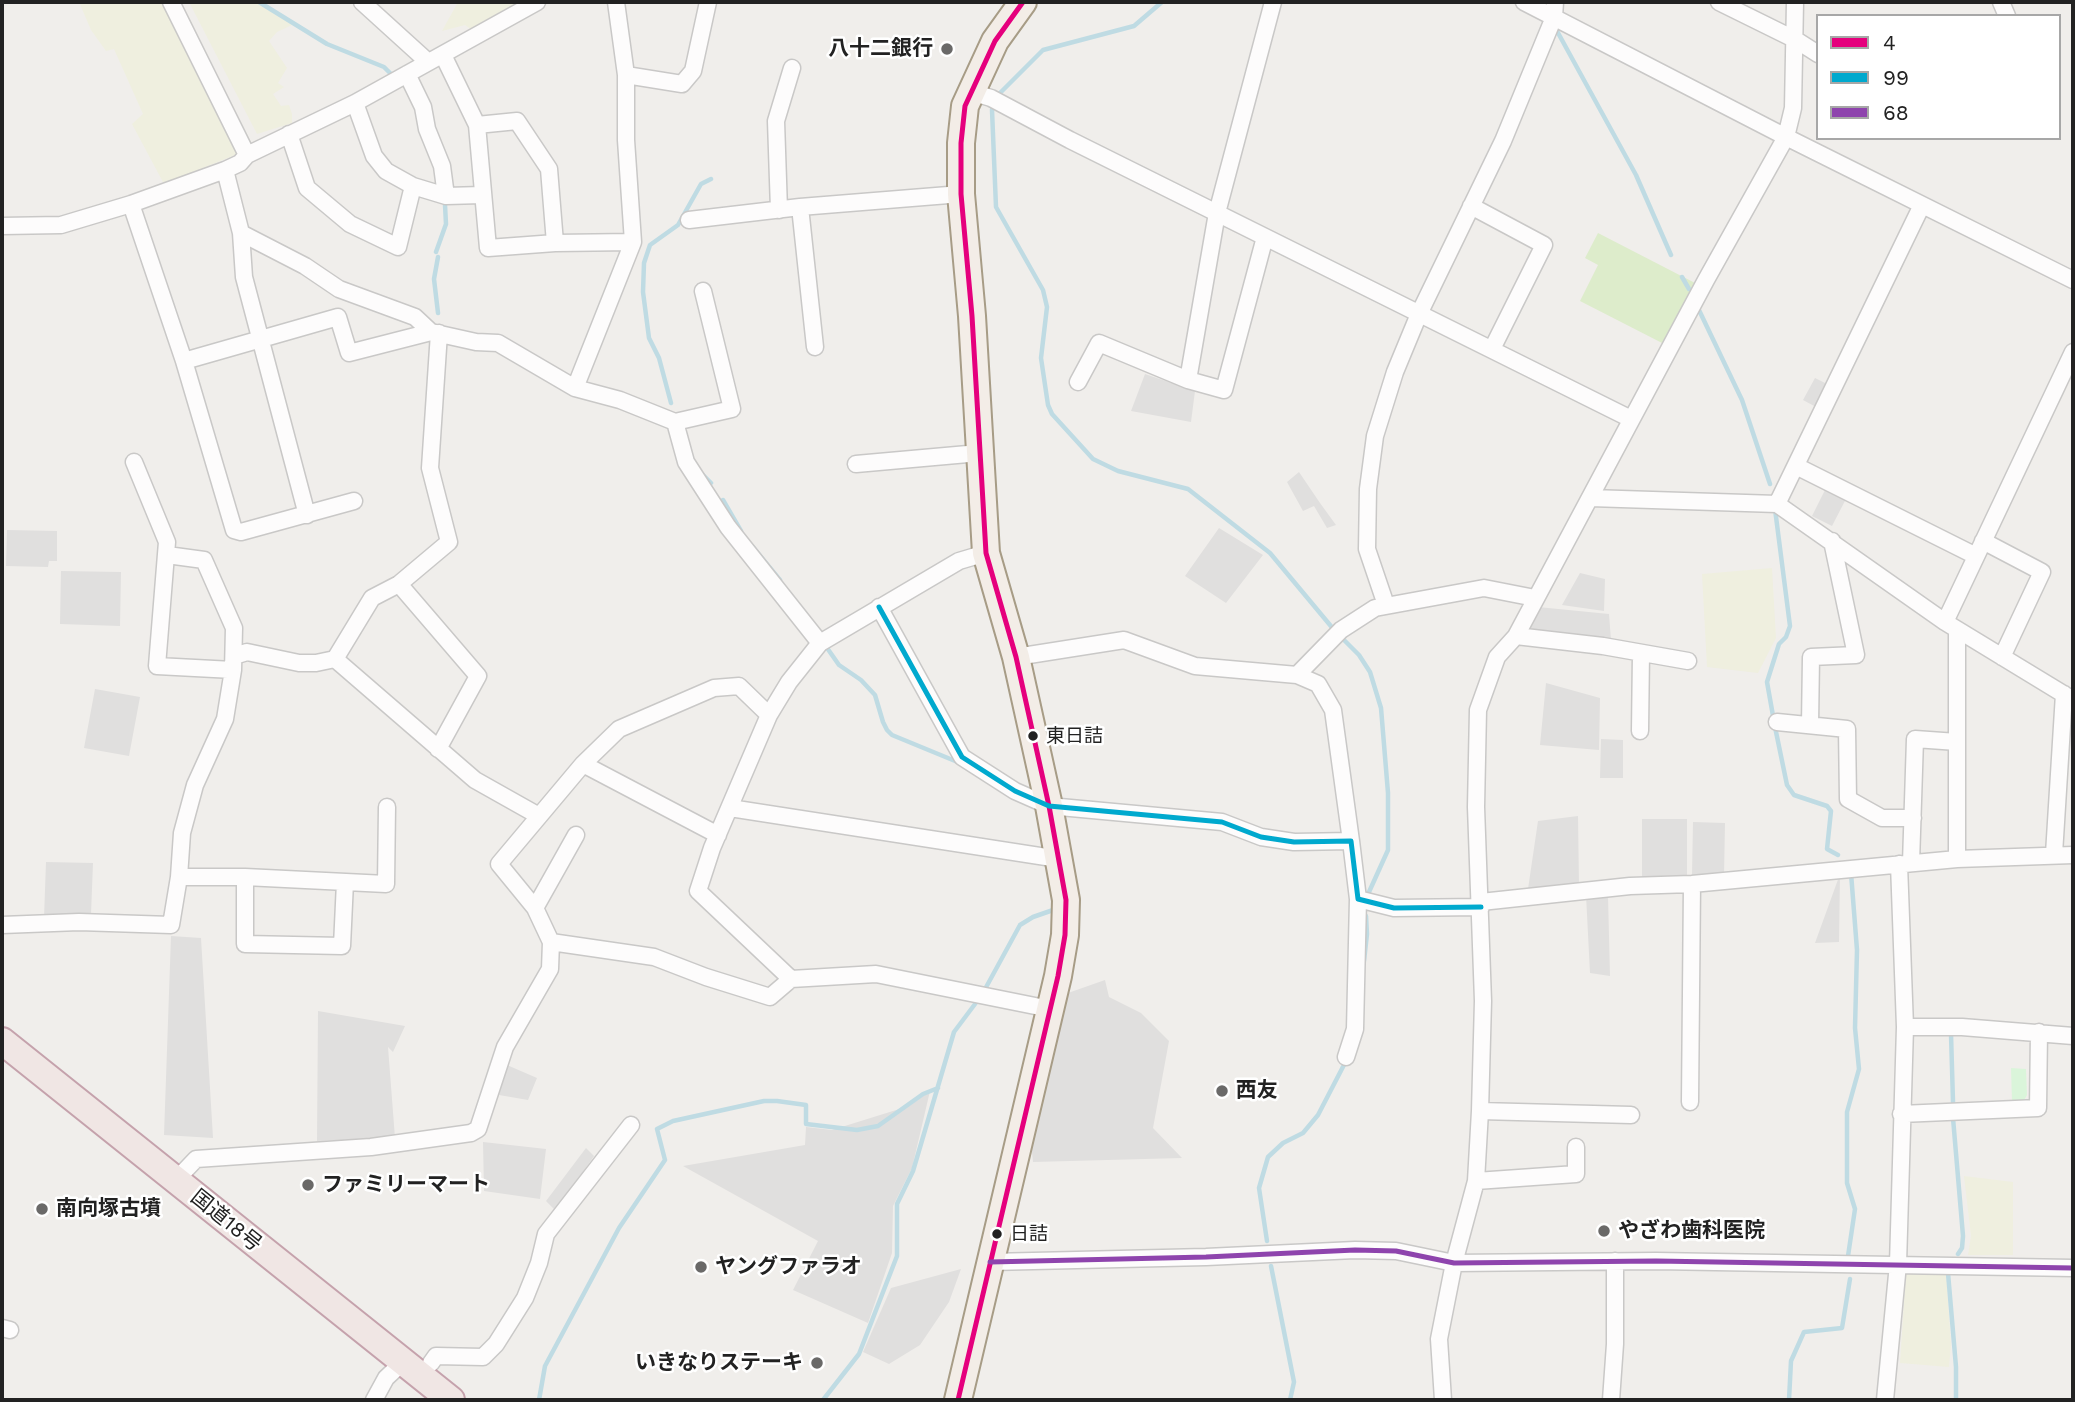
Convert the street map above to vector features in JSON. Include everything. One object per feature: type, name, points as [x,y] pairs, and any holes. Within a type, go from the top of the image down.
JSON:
[{"type":"highway","name":"国道18号","points":[[2,1041],[451,1400]]},
{"type":"main road","points":[[958,1400],[1065,935],[1066,900],[1049,806],[1016,657],[986,553],[972,316],[961,194],[961,144],[965,106],[987,97],[995,41],[1023,2]]},
{"type":"street","points":[[171,2],[247,155]]},
{"type":"street","points":[[362,2],[427,61]]},
{"type":"street","points":[[2,226],[61,225],[131,204],[225,170],[240,163],[247,155],[355,103],[537,2]]},
{"type":"street","points":[[575,388],[633,242],[626,140],[626,75],[616,2]]},
{"type":"street","points":[[626,75],[682,84],[693,71],[708,2]]},
{"type":"street","points":[[1188,380],[1217,213],[1273,2]]},
{"type":"street","points":[[1524,2],[1555,9],[1786,137],[2073,280]]},
{"type":"street","points":[[1719,2],[1816,53]]},
{"type":"street","points":[[1443,1400],[1439,1339],[1454,1263],[1476,1181],[1480,1111],[1483,1001],[1476,807],[1478,710],[1497,657],[1516,636],[1631,419],[1786,137],[1793,108],[1796,2]]},
{"type":"street","points":[[1386,606],[1367,549],[1368,489],[1375,436],[1395,372],[1419,314],[1503,141],[1555,9]]},
{"type":"street","points":[[443,55],[477,125],[488,248],[555,243],[633,242]]},
{"type":"street","points":[[779,210],[776,121],[792,68]]},
{"type":"street","points":[[407,74],[423,107],[427,129],[442,166],[446,196]]},
{"type":"street","points":[[987,97],[1631,419]]},
{"type":"street","points":[[355,103],[374,156],[386,171],[413,186],[446,196],[482,195]]},
{"type":"street","points":[[477,125],[517,121],[549,169],[555,243]]},
{"type":"street","points":[[289,134],[307,188],[350,224],[398,247],[413,186]]},
{"type":"street","points":[[225,170],[241,233],[244,277],[307,515]]},
{"type":"street","points":[[689,220],[800,207],[961,194]]},
{"type":"street","points":[[131,204],[184,361],[234,530],[241,533],[354,501]]},
{"type":"street","points":[[1777,504],[1922,205]]},
{"type":"street","points":[[1471,206],[1544,245],[1492,349]]},
{"type":"street","points":[[800,207],[814,347]]},
{"type":"street","points":[[241,233],[305,267],[339,289],[415,317],[435,332],[476,342],[498,343],[575,388],[620,400],[675,422],[732,409],[704,291]]},
{"type":"street","points":[[1078,382],[1099,343],[1188,380],[1224,390],[1265,237]]},
{"type":"street","points":[[184,361],[338,317],[349,354],[435,332]]},
{"type":"street","points":[[134,462],[167,542],[157,666],[233,663],[247,652],[299,663],[335,659],[372,598],[398,584],[449,542],[430,468],[435,332]]},
{"type":"street","points":[[1957,859],[1957,742],[1951,626],[1979,548],[2073,352]]},
{"type":"street","points":[[675,422],[685,462],[728,527],[820,643]]},
{"type":"street","points":[[856,464],[979,453]]},
{"type":"street","points":[[1796,466],[1979,548],[2042,572],[2002,657]]},
{"type":"street","points":[[1590,498],[1777,504],[1951,626],[2068,697],[2054,854]]},
{"type":"street","points":[[1810,725],[1811,657],[1856,655],[1832,541]]},
{"type":"street","points":[[791,979],[698,891],[718,835],[769,715],[789,682],[820,643],[959,561],[986,553]]},
{"type":"street","points":[[2,925],[79,922],[171,925],[179,877],[182,833],[195,785],[225,719],[233,663],[234,628],[204,560],[167,555]]},
{"type":"street","points":[[398,584],[478,676],[438,749]]},
{"type":"street","points":[[1297,676],[1337,634],[1375,608],[1484,589],[1535,598]]},
{"type":"street","points":[[879,607],[962,757],[1015,791],[1049,806],[1222,822],[1261,836],[1294,842],[1351,841]]},
{"type":"street","points":[[1516,636],[1688,661]]},
{"type":"street","points":[[1016,657],[1124,640],[1195,666],[1297,676],[1318,684],[1333,710],[1358,899],[1355,1029],[1346,1057]]},
{"type":"street","points":[[1640,731],[1641,653]]},
{"type":"street","points":[[335,659],[475,780],[539,816]]},
{"type":"street","points":[[176,1181],[197,1159],[372,1147],[471,1133],[478,1129],[505,1047],[550,969],[551,942],[535,908],[499,864],[583,764],[618,729],[714,688],[739,686],[769,715]]},
{"type":"street","points":[[1777,722],[1847,729],[1848,799],[1882,818],[1913,818]]},
{"type":"street","points":[[1885,1400],[1898,1264],[1905,1027],[1905,863],[1913,818],[1915,739],[1957,742]]},
{"type":"street","points":[[583,764],[718,835]]},
{"type":"street","points":[[179,877],[245,877],[386,884],[387,807]]},
{"type":"street","points":[[730,808],[1059,859]]},
{"type":"street","points":[[535,908],[576,835]]},
{"type":"street","points":[[1358,899],[1394,908],[1481,904],[1630,886],[1692,884],[1905,863],[2073,855]]},
{"type":"street","points":[[245,877],[245,944],[342,946],[345,882]]},
{"type":"street","points":[[1690,1102],[1692,884]]},
{"type":"street","points":[[551,942],[654,957],[706,977],[771,997],[791,979],[876,974],[1050,1009]]},
{"type":"street","points":[[1905,1027],[1962,1027],[2073,1036]]},
{"type":"street","points":[[1901,1114],[2038,1108],[2039,1032]]},
{"type":"street","points":[[1480,1111],[1631,1115]]},
{"type":"street","points":[[431,1363],[436,1356],[483,1357],[496,1344],[525,1298],[539,1263],[546,1234],[631,1125]]},
{"type":"street","points":[[1476,1181],[1576,1174],[1576,1147]]},
{"type":"street","points":[[990,1262],[1206,1257],[1355,1250],[1396,1251],[1454,1263],[1615,1261],[2073,1268]]},
{"type":"street","points":[[1611,1400],[1615,1343],[1615,1261]]},
{"type":"street","points":[[374,1400],[386,1378],[403,1362]]},
{"type":"green space","points":[[79,2],[166,2],[240,153],[164,184],[132,124],[143,114],[114,49],[106,51],[91,30]]},
{"type":"green space","points":[[189,2],[258,2],[294,24],[277,32],[269,41],[287,68],[278,83],[284,87],[273,94],[281,106],[289,105],[292,123],[257,134]]},
{"type":"green space","points":[[458,2],[522,2],[472,30],[465,25],[442,31]]},
{"type":"green space","points":[[1598,233],[1695,283],[1664,344],[1580,301],[1598,265],[1585,258]]},
{"type":"green space","points":[[1772,568],[1776,638],[1758,673],[1707,667],[1702,574]]},
{"type":"green space","points":[[2011,1068],[2026,1069],[2027,1095],[2023,1102],[2012,1102]]},
{"type":"green space","points":[[1964,1176],[2013,1182],[2013,1255],[1968,1255],[1971,1236]]},
{"type":"green space","points":[[1906,1271],[1946,1271],[1951,1345],[1949,1367],[1900,1363]]},
{"type":"shaded area","points":[[1145,374],[1195,391],[1191,422],[1131,411]]},
{"type":"shaded area","points":[[1815,378],[1827,384],[1816,407],[1803,400]]},
{"type":"shaded area","points":[[1299,472],[1336,525],[1327,528],[1314,506],[1303,511],[1287,482]]},
{"type":"shaded area","points":[[1827,486],[1847,497],[1832,526],[1812,516]]},
{"type":"shaded area","points":[[1219,528],[1263,555],[1226,603],[1185,576]]},
{"type":"shaded area","points":[[7,530],[57,531],[57,561],[49,561],[48,567],[6,566]]},
{"type":"shaded area","points":[[61,571],[121,572],[120,626],[60,624]]},
{"type":"shaded area","points":[[1580,573],[1605,579],[1604,611],[1562,605]]},
{"type":"shaded area","points":[[1538,607],[1609,614],[1611,640],[1525,632]]},
{"type":"shaded area","points":[[1546,683],[1600,698],[1599,750],[1540,745]]},
{"type":"shaded area","points":[[95,689],[140,697],[129,756],[84,748]]},
{"type":"shaded area","points":[[1601,739],[1623,740],[1623,778],[1600,778]]},
{"type":"shaded area","points":[[1578,816],[1579,886],[1528,889],[1538,821]]},
{"type":"shaded area","points":[[1642,819],[1687,819],[1687,877],[1642,877]]},
{"type":"shaded area","points":[[1693,822],[1725,823],[1724,876],[1692,875]]},
{"type":"shaded area","points":[[46,862],[93,863],[91,914],[44,918]]},
{"type":"shaded area","points":[[1840,874],[1839,942],[1815,943]]},
{"type":"shaded area","points":[[1586,895],[1608,896],[1610,976],[1590,973]]},
{"type":"shaded area","points":[[171,936],[201,938],[213,1138],[164,1135]]},
{"type":"shaded area","points":[[1105,980],[1109,997],[1141,1013],[1169,1041],[1153,1128],[1182,1158],[1033,1162],[1031,1142],[1034,1122],[1068,993]]},
{"type":"shaded area","points":[[318,1011],[405,1026],[393,1052],[388,1047],[395,1138],[317,1141]]},
{"type":"shaded area","points":[[507,1065],[537,1078],[528,1100],[499,1095]]},
{"type":"shaded area","points":[[930,1091],[912,1168],[893,1206],[892,1253],[868,1323],[793,1290],[818,1241],[683,1166],[805,1145],[806,1127],[832,1130],[909,1106]]},
{"type":"shaded area","points":[[483,1142],[546,1149],[540,1199],[484,1191]]},
{"type":"shaded area","points":[[586,1148],[594,1156],[556,1211],[546,1201]]},
{"type":"shaded area","points":[[961,1269],[949,1302],[920,1345],[889,1364],[863,1352],[891,1288]]},
{"type":"waterway","points":[[259,2],[327,44],[384,67],[391,74]]},
{"type":"waterway","points":[[997,96],[1043,50],[1134,26],[1162,2]]},
{"type":"waterway","points":[[1557,31],[1636,175],[1671,255]]},
{"type":"waterway","points":[[994,104],[992,110],[996,207],[1043,290],[1047,307],[1041,358],[1048,405],[1052,414],[1093,459],[1118,471],[1188,489],[1270,553],[1335,631]]},
{"type":"waterway","points":[[671,403],[659,358],[649,338],[643,292],[644,263],[650,245],[678,225],[701,184],[711,179]]},
{"type":"waterway","points":[[436,252],[446,224],[445,205]]},
{"type":"waterway","points":[[438,257],[434,279],[438,313]]},
{"type":"waterway","points":[[1682,277],[1689,289]]},
{"type":"waterway","points":[[1698,308],[1742,400],[1770,484]]},
{"type":"waterway","points":[[702,474],[711,483]]},
{"type":"waterway","points":[[723,500],[741,531]]},
{"type":"waterway","points":[[1775,509],[1790,626],[1786,637],[1779,644],[1767,682],[1775,727],[1787,785],[1794,795],[1827,806],[1831,811],[1827,849],[1838,855]]},
{"type":"waterway","points":[[752,546],[780,580]]},
{"type":"waterway","points":[[1341,637],[1359,655],[1370,672],[1381,708],[1388,793],[1388,850],[1369,892]]},
{"type":"waterway","points":[[825,645],[839,665],[861,680],[875,695],[883,722],[892,735],[960,763]]},
{"type":"waterway","points":[[1848,1256],[1855,1209],[1847,1183],[1847,1112],[1859,1069],[1855,1028],[1857,950],[1851,873]]},
{"type":"waterway","points":[[984,991],[1020,925],[1056,909]]},
{"type":"waterway","points":[[1364,961],[1366,916]]},
{"type":"waterway","points":[[823,1400],[859,1354],[897,1256],[897,1204],[913,1171],[954,1032],[978,1000]]},
{"type":"waterway","points":[[1951,1034],[1953,1102]]},
{"type":"waterway","points":[[1267,1241],[1259,1188],[1268,1157],[1283,1143],[1303,1133],[1318,1115],[1346,1061]]},
{"type":"waterway","points":[[539,1400],[545,1366],[619,1228],[665,1160],[657,1129],[673,1121],[764,1101],[777,1101],[806,1105],[806,1124],[857,1130],[878,1126],[923,1094],[938,1088]]},
{"type":"waterway","points":[[1953,1118],[1963,1236],[1962,1248],[1958,1254]]},
{"type":"waterway","points":[[1271,1266],[1294,1382],[1290,1400]]},
{"type":"waterway","points":[[1948,1273],[1956,1400]]},
{"type":"waterway","points":[[1789,1400],[1791,1361],[1804,1332],[1842,1328],[1850,1279]]},
{"type":"transit line","name":"4","points":[[958,1400],[1058,976],[1065,935],[1066,900],[1049,806],[1016,657],[986,553],[972,316],[961,194],[961,143],[965,106],[995,41],[1023,2]]},
{"type":"transit line","name":"99","points":[[879,607],[962,757],[1015,791],[1049,806],[1222,822],[1261,837],[1294,842],[1351,841],[1358,899],[1394,908],[1481,907]]},
{"type":"transit line","name":"68","points":[[990,1262],[1206,1257],[1355,1250],[1396,1251],[1454,1263],[1656,1261],[2073,1268]]},
{"type":"place","name":"八十二銀行","points":[[947,49]]},
{"type":"place","name":"東日詰","points":[[1033,736]]},
{"type":"place","name":"西友","points":[[1222,1091]]},
{"type":"place","name":"ファミリーマート","points":[[308,1185]]},
{"type":"place","name":"南向塚古墳","points":[[42,1209]]},
{"type":"place","name":"やざわ歯科医院","points":[[1604,1231]]},
{"type":"place","name":"日詰","points":[[997,1234]]},
{"type":"place","name":"ヤングファラオ","points":[[701,1267]]},
{"type":"place","name":"いきなりステーキ","points":[[817,1363]]}]
